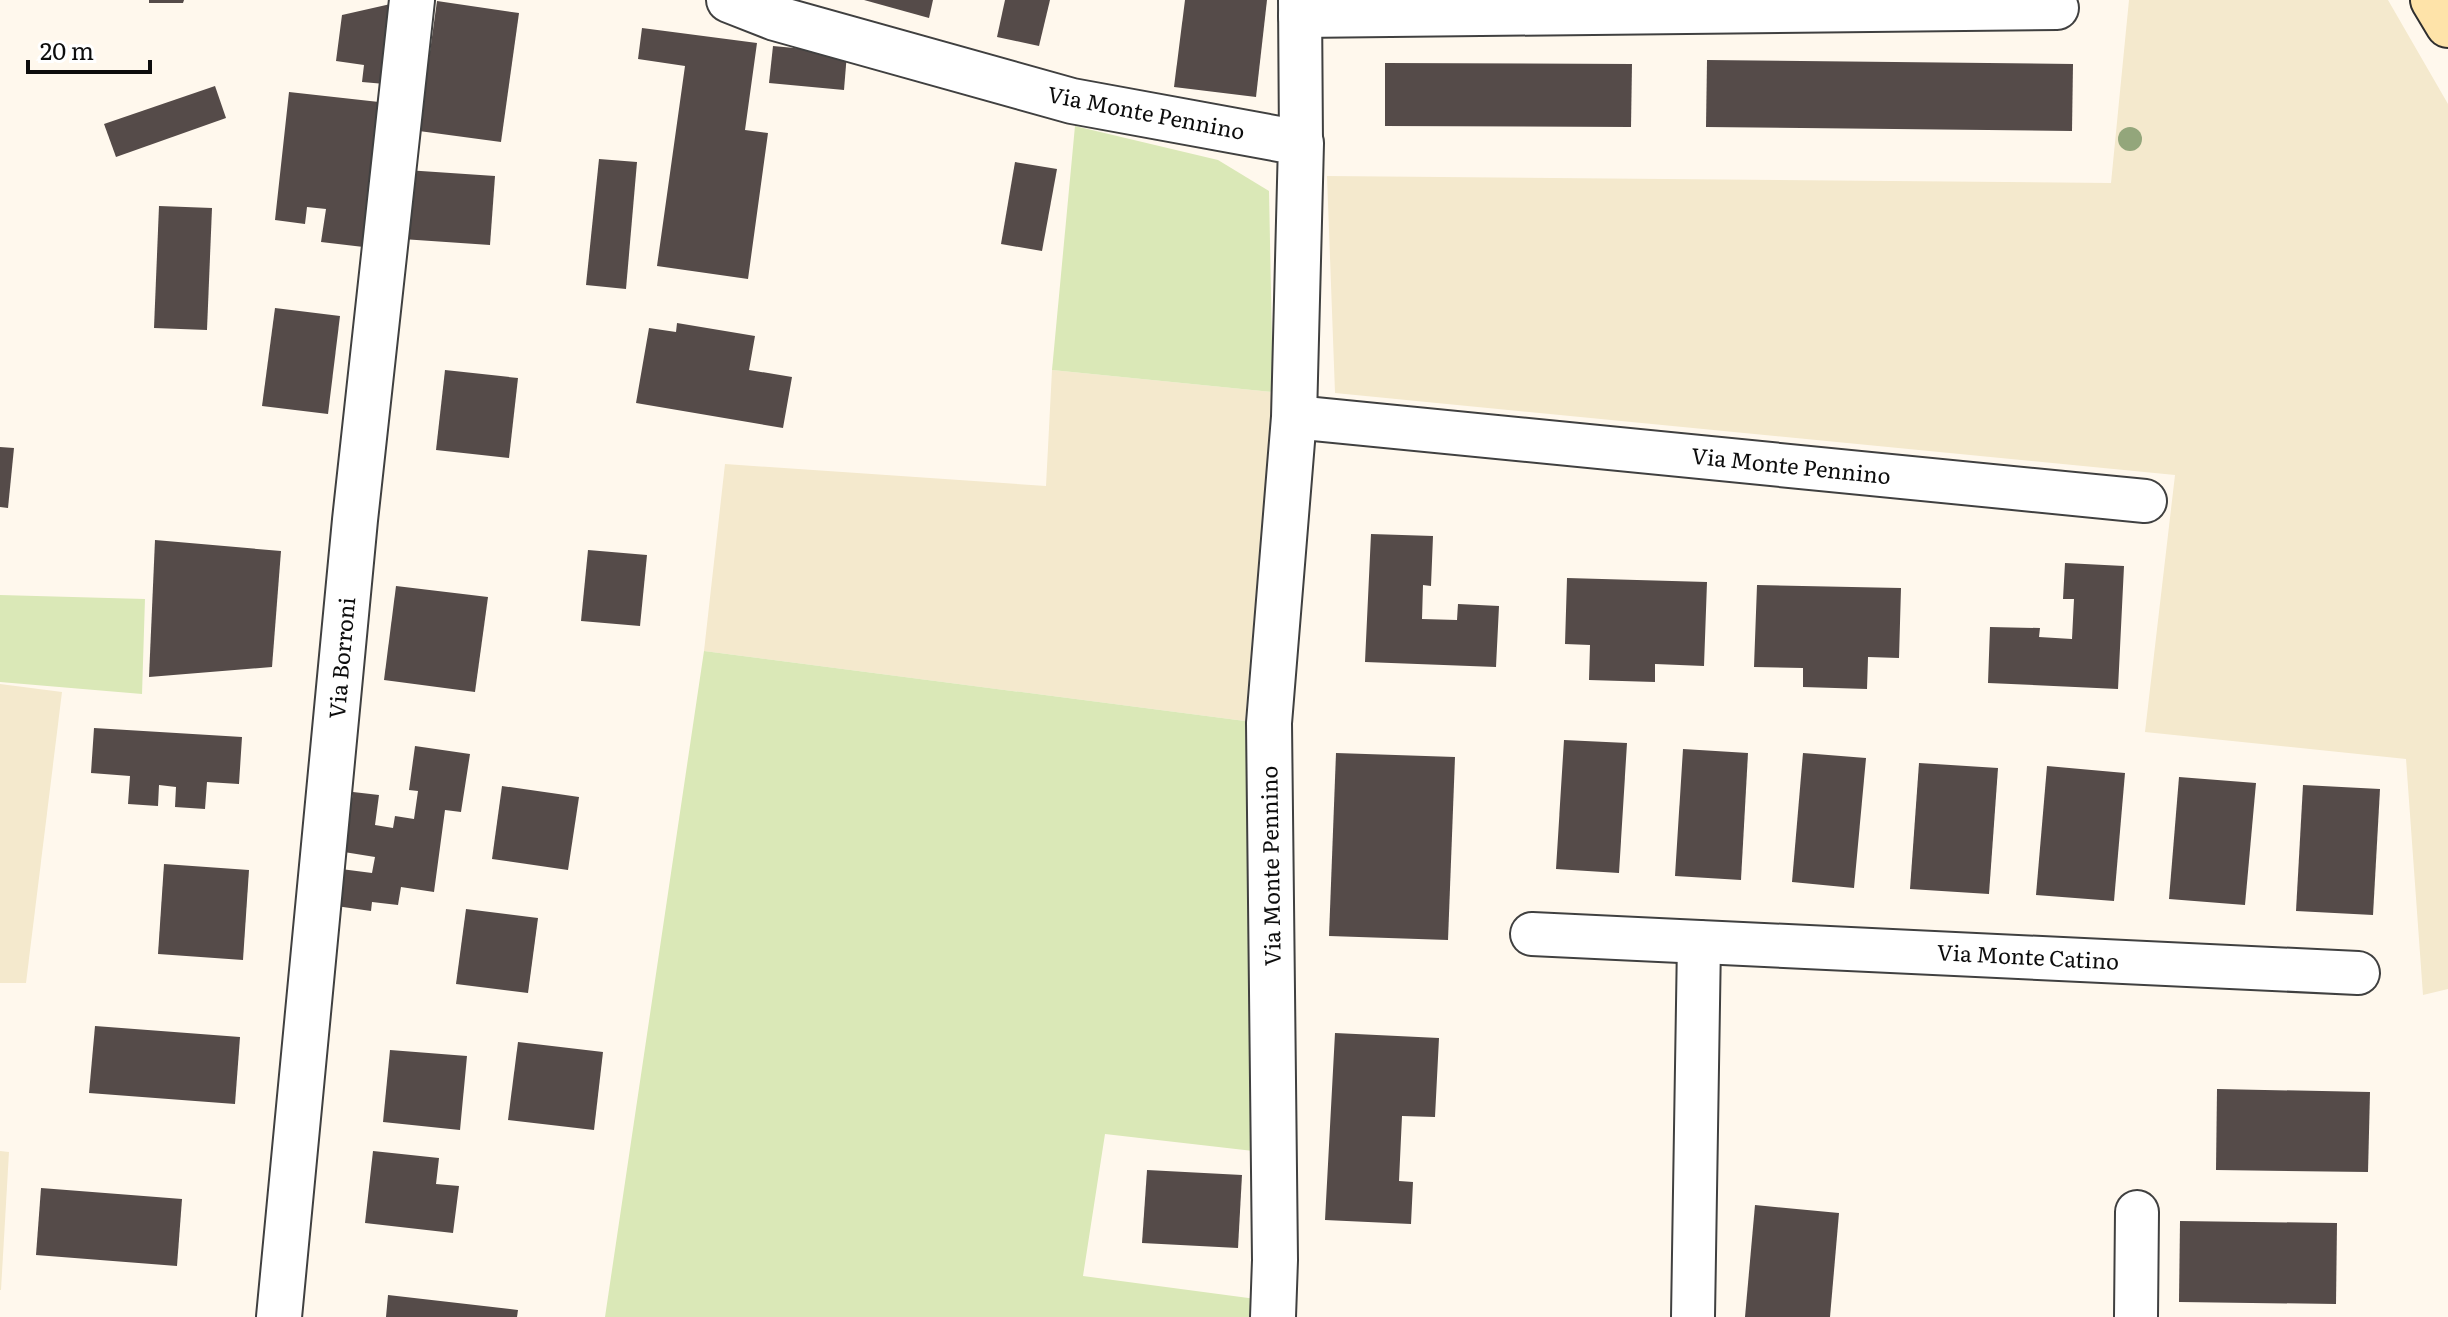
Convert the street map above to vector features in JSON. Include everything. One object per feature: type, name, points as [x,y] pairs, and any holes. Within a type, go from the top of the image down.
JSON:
[{"type":"main road","points":[[2433,0],[2448,25]]},
{"type":"street","name":"Via Borroni","points":[[279,1317],[353,536],[412,0]]},
{"type":"street","name":"Via Monte Pennino","points":[[729,0],[775,18],[1072,101],[1301,143],[1294,417],[1269,723],[1273,1317]]},
{"type":"street","points":[[1301,143],[1300,8],[2057,8]]},
{"type":"street","name":"Via Monte Pennino","points":[[1294,417],[2145,501]]},
{"type":"street","name":"Via Monte Catino","points":[[1532,934],[2358,973]]},
{"type":"street","points":[[1693,1317],[1699,942]]},
{"type":"street","points":[[2136,1317],[2137,1212]]},
{"type":"shaded area","points":[[2129,0],[2388,0],[2448,104],[2448,989],[2423,995],[2406,759],[2145,732],[2175,475],[1335,393],[1327,176],[2111,183]]},
{"type":"shaded area","points":[[1052,370],[1273,392],[1245,721],[704,651],[725,464],[1046,486]]},
{"type":"shaded area","points":[[0,684],[62,692],[26,983],[0,983]]},
{"type":"shaded area","points":[[0,1151],[9,1152],[1,1290],[0,1290]]},
{"type":"green space","points":[[1075,126],[1218,160],[1269,191],[1273,392],[1052,370]]},
{"type":"green space","points":[[0,595],[145,599],[142,694],[0,682]]},
{"type":"green space","points":[[704,651],[1245,721],[1262,1152],[1105,1134],[1083,1276],[1256,1299],[1254,1317],[605,1317]]},
{"type":"building","points":[[149,0],[184,0],[183,3],[149,3]]},
{"type":"building","points":[[864,0],[933,0],[929,18]]},
{"type":"building","points":[[1005,0],[1050,0],[1039,46],[997,37]]},
{"type":"building","points":[[1185,0],[1267,0],[1256,97],[1174,87]]},
{"type":"building","points":[[437,1],[519,13],[501,142],[419,131]]},
{"type":"building","points":[[395,3],[385,84],[362,82],[364,65],[336,61],[342,15]]},
{"type":"building","points":[[642,28],[757,43],[745,130],[768,133],[748,279],[657,266],[685,66],[638,59]]},
{"type":"building","points":[[773,46],[847,53],[844,90],[769,83]]},
{"type":"building","points":[[1707,60],[2073,64],[2072,131],[1706,127]]},
{"type":"building","points":[[1385,63],[1632,64],[1631,127],[1385,126]]},
{"type":"building","points":[[215,86],[226,118],[116,157],[104,124]]},
{"type":"building","points":[[289,92],[388,103],[372,248],[321,242],[326,209],[307,207],[305,224],[275,220]]},
{"type":"building","points":[[599,159],[637,162],[626,289],[586,285]]},
{"type":"building","points":[[1015,162],[1057,169],[1042,251],[1001,244]]},
{"type":"building","points":[[406,170],[495,176],[490,245],[402,239]]},
{"type":"building","points":[[159,206],[212,208],[207,330],[154,328]]},
{"type":"building","points":[[275,308],[340,316],[328,414],[262,406]]},
{"type":"building","points":[[677,323],[755,336],[749,370],[792,377],[783,428],[636,403],[649,328],[676,332]]},
{"type":"building","points":[[445,370],[518,378],[509,458],[436,450]]},
{"type":"building","points":[[0,447],[14,448],[8,508],[0,507]]},
{"type":"building","points":[[1371,534],[1433,536],[1431,586],[1423,585],[1422,619],[1457,620],[1458,604],[1499,606],[1496,667],[1365,662]]},
{"type":"building","points":[[155,540],[281,551],[272,667],[149,677]]},
{"type":"building","points":[[588,550],[647,555],[640,626],[581,621]]},
{"type":"building","points":[[2065,563],[2124,566],[2118,689],[1988,683],[1990,627],[2040,628],[2039,637],[2072,639],[2074,599],[2063,599]]},
{"type":"building","points":[[1567,578],[1707,582],[1704,666],[1655,664],[1655,682],[1589,680],[1590,645],[1565,644]]},
{"type":"building","points":[[1757,585],[1901,588],[1899,658],[1868,657],[1867,689],[1803,687],[1803,668],[1754,667]]},
{"type":"building","points":[[396,586],[488,597],[475,692],[384,680]]},
{"type":"building","points":[[94,728],[242,737],[239,784],[207,782],[205,809],[175,807],[176,787],[159,785],[158,806],[128,804],[130,776],[91,773]]},
{"type":"building","points":[[1564,740],[1627,743],[1619,873],[1556,869]]},
{"type":"building","points":[[415,746],[470,754],[461,812],[445,810],[434,892],[401,887],[398,905],[372,902],[371,911],[336,906],[341,869],[372,873],[375,857],[344,852],[353,792],[379,795],[375,825],[393,828],[395,816],[414,819],[418,791],[409,790]]},
{"type":"building","points":[[1683,749],[1748,753],[1741,880],[1675,876]]},
{"type":"building","points":[[1336,753],[1455,757],[1448,940],[1329,936]]},
{"type":"building","points":[[1803,753],[1866,758],[1854,888],[1792,882]]},
{"type":"building","points":[[1919,763],[1998,768],[1989,894],[1910,889]]},
{"type":"building","points":[[2047,766],[2125,773],[2114,901],[2036,895]]},
{"type":"building","points":[[2179,777],[2256,783],[2245,905],[2169,899]]},
{"type":"building","points":[[2303,785],[2380,789],[2373,915],[2296,911]]},
{"type":"building","points":[[502,786],[579,797],[568,870],[492,859]]},
{"type":"building","points":[[164,864],[249,870],[243,960],[158,954]]},
{"type":"building","points":[[466,909],[538,918],[528,993],[456,984]]},
{"type":"building","points":[[95,1026],[240,1037],[235,1104],[89,1093]]},
{"type":"building","points":[[1335,1033],[1439,1038],[1435,1117],[1402,1116],[1399,1181],[1413,1182],[1411,1224],[1325,1220]]},
{"type":"building","points":[[518,1042],[603,1052],[594,1130],[508,1120]]},
{"type":"building","points":[[390,1050],[467,1056],[460,1130],[383,1122]]},
{"type":"building","points":[[2217,1089],[2370,1092],[2368,1172],[2216,1170]]},
{"type":"building","points":[[373,1151],[439,1158],[436,1184],[459,1186],[453,1233],[365,1223]]},
{"type":"building","points":[[1147,1170],[1242,1175],[1238,1248],[1142,1243]]},
{"type":"building","points":[[41,1188],[182,1199],[177,1266],[36,1255]]},
{"type":"building","points":[[1755,1205],[1839,1213],[1830,1317],[1745,1317]]},
{"type":"building","points":[[2180,1221],[2337,1223],[2336,1304],[2179,1302]]},
{"type":"building","points":[[388,1295],[518,1310],[517,1317],[386,1317]]}]
